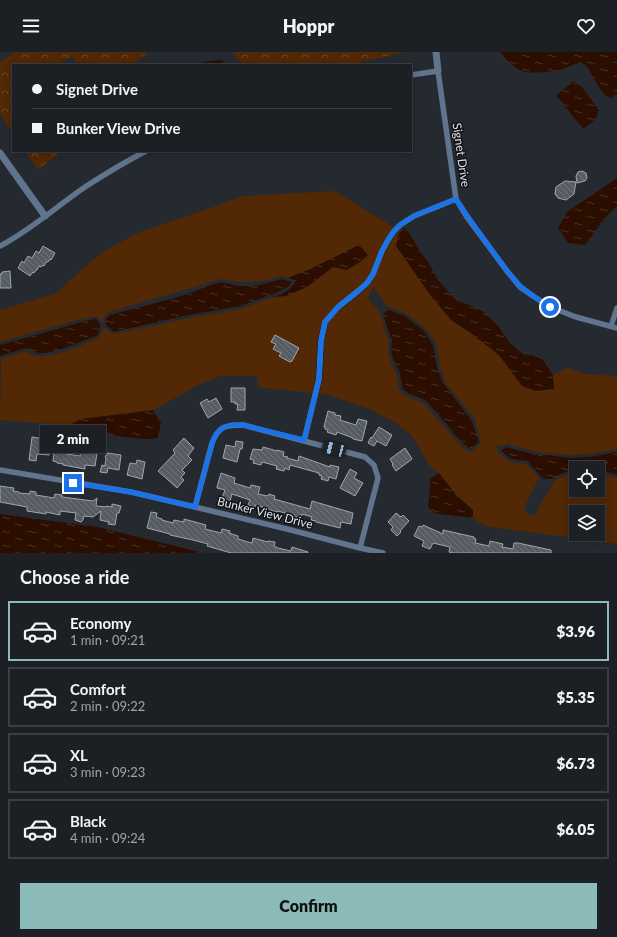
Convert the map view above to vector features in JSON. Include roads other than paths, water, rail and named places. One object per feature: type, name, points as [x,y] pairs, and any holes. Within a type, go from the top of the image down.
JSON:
[{"type":"street","points":[[412,75],[438,71],[436,52]]},
{"type":"street","name":"Signet Drive","points":[[438,71],[456,199],[468,217],[507,271],[520,286],[533,296],[550,307],[576,317],[614,327]]},
{"type":"street","points":[[0,246],[24,231],[85,187],[144,152]]},
{"type":"street","points":[[0,153],[45,216]]},
{"type":"street","points":[[304,440],[319,379],[321,341],[325,322],[338,307],[367,283],[373,274],[388,240],[400,225],[414,216],[456,199]]},
{"type":"street","points":[[614,327],[617,308]]},
{"type":"street","points":[[195,507],[212,444],[216,434],[222,428],[231,425],[243,425],[304,440],[365,457],[374,465],[378,478],[360,548]]},
{"type":"street","name":"Bunker View Drive","points":[[0,470],[131,492],[383,553]]},
{"type":"water","points":[[500,52],[617,52],[617,94],[611,98],[605,95],[588,68],[581,62],[554,71],[526,72],[513,66]]},
{"type":"water","points":[[219,60],[228,62],[229,64],[191,64]]},
{"type":"water","points":[[574,81],[581,86],[599,110],[595,120],[583,129],[556,95]]},
{"type":"water","points":[[617,178],[617,206],[604,219],[585,245],[568,243],[558,228],[567,212]]},
{"type":"water","points":[[406,228],[438,280],[456,300],[484,312],[498,326],[510,343],[523,354],[541,357],[553,375],[554,389],[536,391],[522,386],[499,355],[451,320],[431,296],[396,246],[399,233]]},
{"type":"water","points":[[359,245],[368,255],[347,270],[333,267],[307,287],[286,296],[274,297],[291,288],[295,282],[294,280],[288,278]]},
{"type":"water","points":[[282,279],[292,282],[288,287],[273,294],[240,306],[184,316],[114,332],[106,325],[106,318],[110,315],[178,297],[221,282],[239,286],[256,286]]},
{"type":"water","points":[[388,310],[405,316],[423,330],[433,344],[437,367],[443,383],[472,421],[479,442],[470,449],[461,442],[425,400],[408,393],[403,389],[399,370],[395,364],[391,352],[392,340],[383,314]]},
{"type":"water","points":[[96,319],[100,325],[98,335],[76,344],[59,350],[43,353],[37,353],[26,348],[0,356],[0,345]]},
{"type":"water","points":[[154,410],[154,413],[161,422],[158,438],[142,439],[124,437],[70,425],[81,419]]},
{"type":"water","points":[[506,447],[536,455],[571,458],[589,457],[617,452],[617,475],[605,471],[605,461],[569,461],[569,471],[560,474],[552,479],[543,479],[527,461],[510,458],[501,450]]},
{"type":"water","points":[[439,473],[456,495],[473,510],[473,518],[434,513],[428,507],[430,479]]},
{"type":"water","points":[[0,514],[97,527],[204,553],[0,553]]}]
